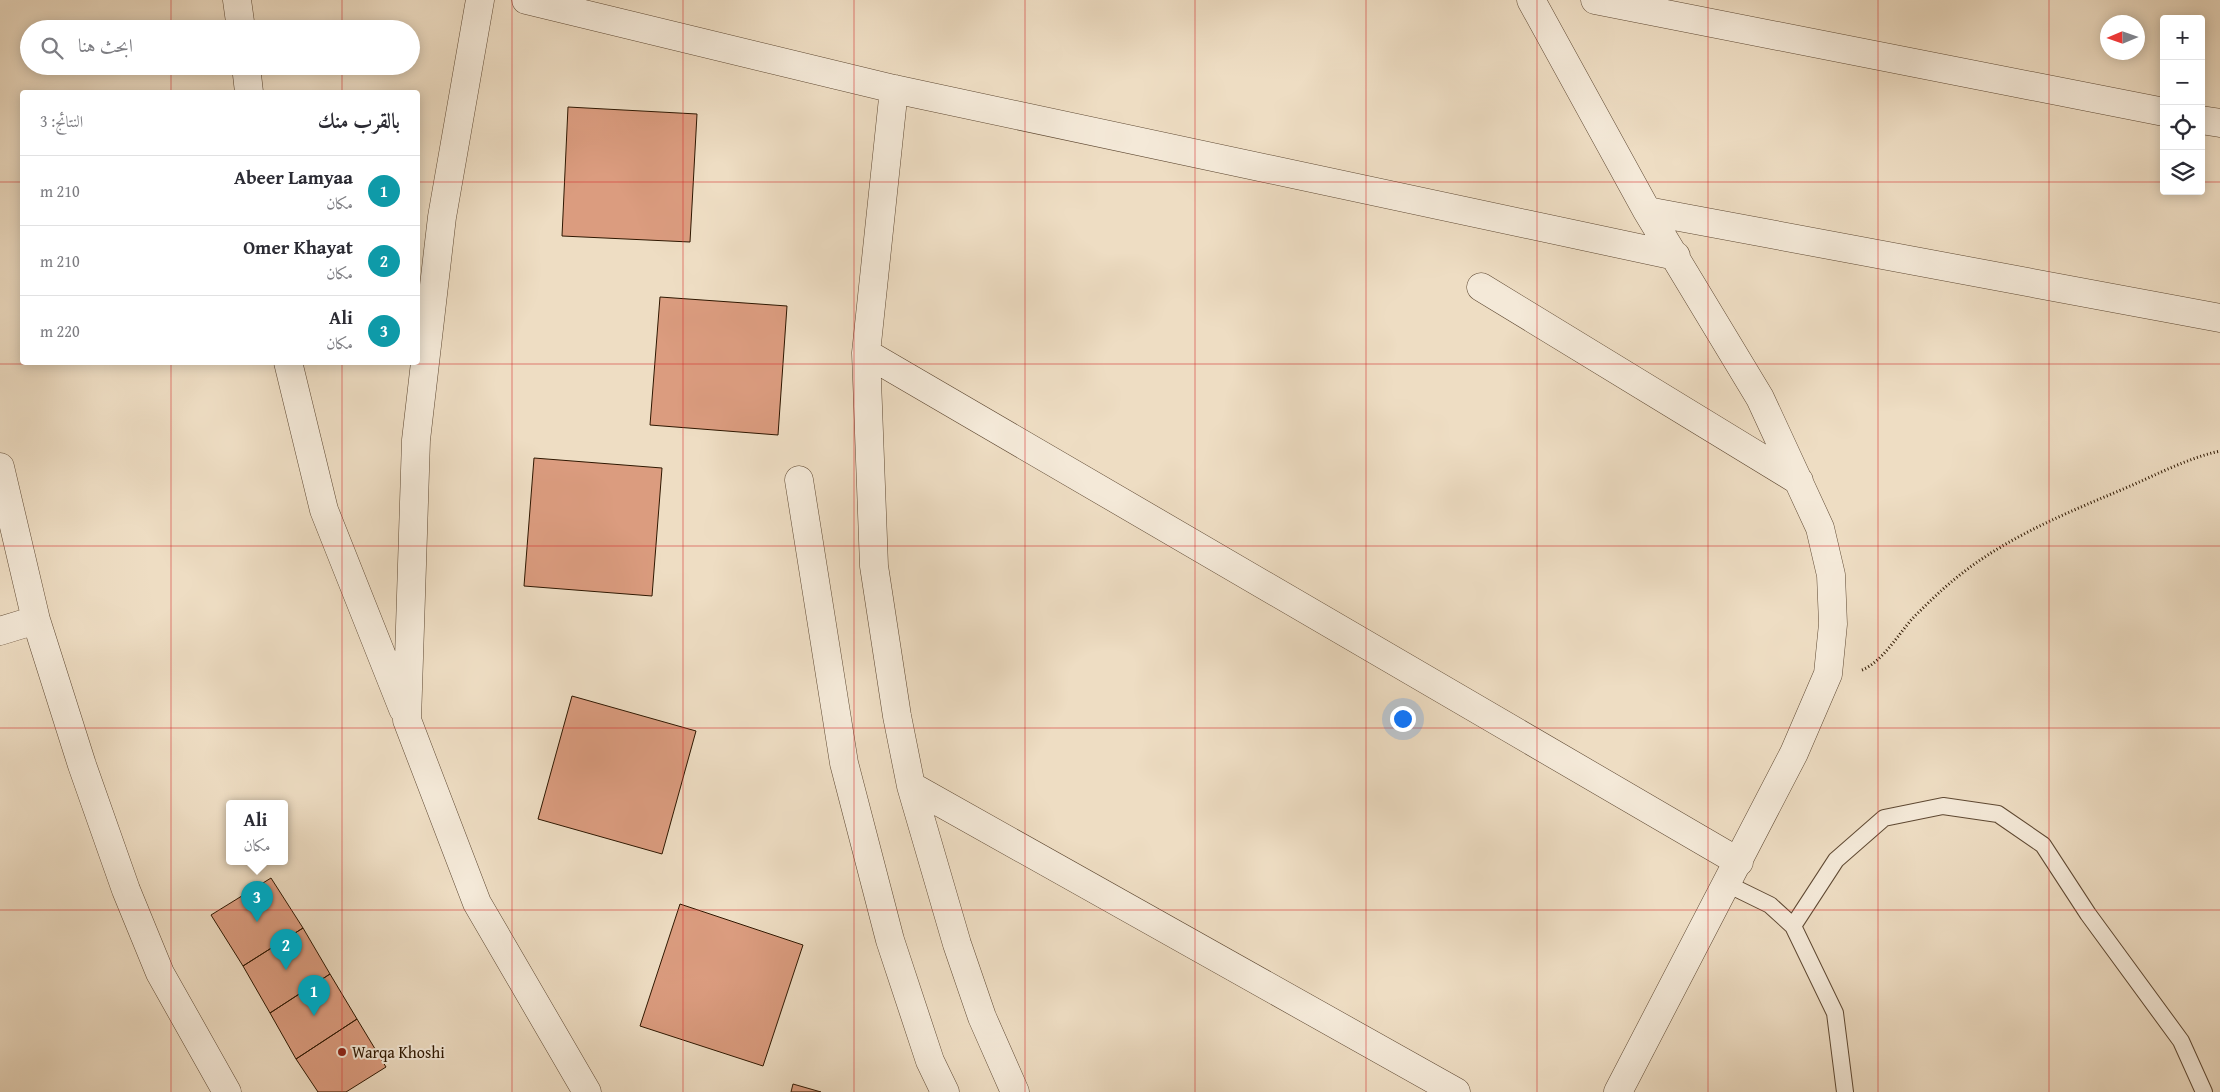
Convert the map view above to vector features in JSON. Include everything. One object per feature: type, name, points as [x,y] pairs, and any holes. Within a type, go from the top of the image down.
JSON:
[{"type":"street","points":[[237,0],[240,20]]},
{"type":"street","points":[[407,720],[416,440],[442,216],[480,0]]},
{"type":"street","points":[[526,0],[894,89],[1676,256]]},
{"type":"street","points":[[1531,0],[1647,212],[1676,256],[1760,398],[1820,528],[1831,575],[1833,624],[1828,674],[1794,753],[1618,1092]]},
{"type":"street","points":[[1595,0],[2160,111]]},
{"type":"street","points":[[247,75],[250,90]]},
{"type":"street","points":[[894,89],[866,353],[874,566],[897,716],[911,786],[927,846],[976,998],[1015,1092]]},
{"type":"street","points":[[2205,121],[2220,123]]},
{"type":"street","points":[[1647,212],[2220,318]]},
{"type":"street","points":[[1481,287],[1799,481]]},
{"type":"street","points":[[866,353],[1733,873]]},
{"type":"street","points":[[289,365],[324,510],[477,903],[587,1092]]},
{"type":"street","points":[[0,468],[36,620],[82,765],[126,890],[160,973],[227,1092]]},
{"type":"street","points":[[799,480],[844,764],[890,940],[930,1061],[945,1092]]},
{"type":"street","points":[[0,630],[36,620]]},
{"type":"street","points":[[911,786],[1456,1092]]},
{"type":"lane","points":[[1793,926],[1836,860],[1884,818],[1943,806],[1998,814],[2043,845],[2088,914],[2181,1041],[2204,1092]]},
{"type":"lane","points":[[1733,873],[1793,926],[1835,1013],[1845,1092]]},
{"type":"path","points":[[1828,674],[1841,675],[1866,668],[1876,660],[1913,618],[1943,589],[1975,564],[2008,542],[2045,523],[2187,461],[2220,450]]},
{"type":"building","points":[[568,107],[697,114],[690,242],[562,236]]},
{"type":"building","points":[[660,297],[787,306],[778,435],[650,425]]},
{"type":"building","points":[[534,458],[662,468],[652,596],[524,586]]},
{"type":"building","points":[[572,696],[696,731],[662,854],[538,819]]},
{"type":"building","points":[[271,878],[303,928],[243,966],[211,915]]},
{"type":"building","points":[[680,904],[803,945],[763,1066],[640,1026]]},
{"type":"building","points":[[303,928],[330,974],[270,1013],[243,966]]},
{"type":"building","points":[[330,974],[357,1019],[296,1059],[270,1013]]},
{"type":"building","name":"Warqa Khoshi","points":[[357,1019],[386,1067],[346,1092],[318,1092],[296,1059]]},
{"type":"building","points":[[793,1084],[821,1092],[791,1092]]},
{"type":"place","name":"Ali","points":[[257,922]]},
{"type":"place","name":"Omer Khayat","points":[[286,970]]},
{"type":"place","name":"Abeer Lamyaa","points":[[314,1016]]},
{"type":"place","name":"Warqa Khoshi","points":[[342,1052]]}]
